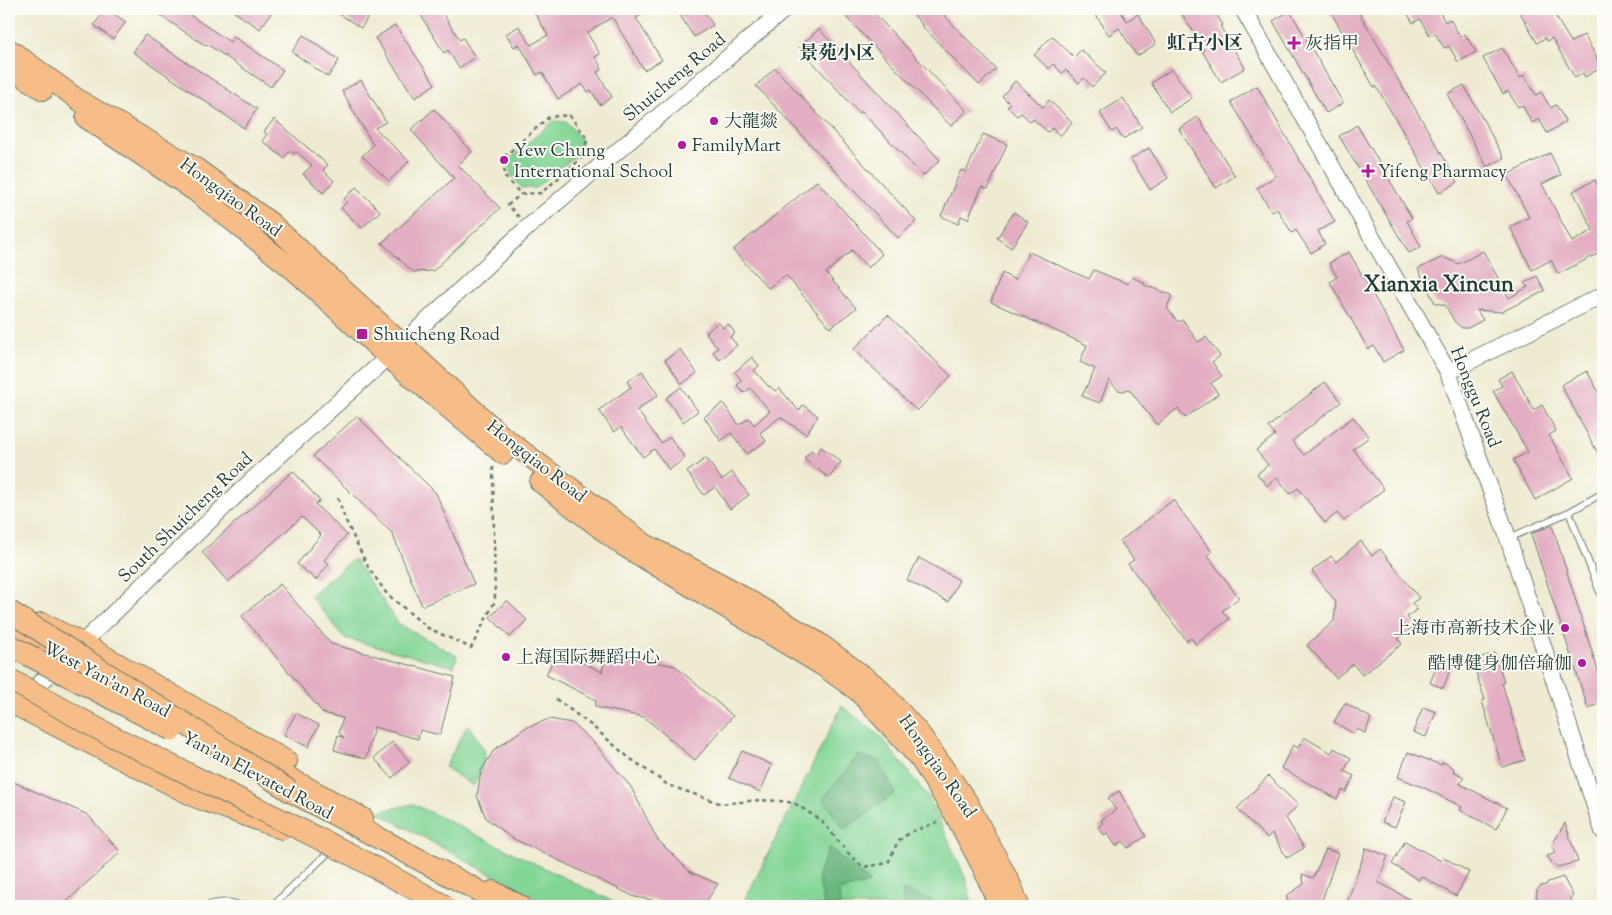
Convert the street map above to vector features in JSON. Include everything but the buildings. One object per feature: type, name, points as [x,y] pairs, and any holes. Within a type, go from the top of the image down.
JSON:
[{"type":"highway","points":[[9,611],[290,791]]},
{"type":"highway","name":"Yan'an Elevated Road","points":[[9,645],[507,906]]},
{"type":"highway","name":"Yan'an Elevated Road","points":[[9,678],[102,732],[352,855],[445,906]]},
{"type":"highway","points":[[9,691],[102,732]]},
{"type":"main road","name":"Hongqiao Road","points":[[9,48],[80,101],[197,169],[272,222],[501,435],[645,544],[727,587],[819,643],[878,688],[920,734],[968,802],[1012,887],[1019,906]]},
{"type":"main road","name":"Hongqiao Road","points":[[9,67],[195,191],[294,271],[388,357],[493,446],[622,545],[822,666],[858,691],[920,760],[955,815],[984,870],[999,906]]},
{"type":"main road","points":[[9,605],[82,643],[325,784],[382,829]]},
{"type":"main road","name":"West Yan'an Road","points":[[9,627],[521,906]]},
{"type":"main road","points":[[9,678],[333,848],[437,906]]},
{"type":"main road","points":[[9,703],[197,798],[333,848]]},
{"type":"street","name":"Shuicheng Road","points":[[388,357],[528,227],[785,9]]},
{"type":"street","name":"Honggu Road","points":[[1243,9],[1448,372],[1508,538],[1603,830]]},
{"type":"street","points":[[1448,372],[1603,295]]},
{"type":"street","name":"South Shuicheng Road","points":[[9,703],[33,689],[250,482],[388,357]]},
{"type":"lane","points":[[1508,538],[1569,512],[1603,493]]},
{"type":"lane","points":[[1569,512],[1603,600]]},
{"type":"lane","points":[[272,906],[333,848]]},
{"type":"lane","points":[[204,906],[220,902],[234,903],[241,906]]},
{"type":"path","points":[[569,115],[587,138],[584,156],[541,193],[521,194],[504,176],[505,156],[549,117],[569,115]]},
{"type":"path","points":[[338,498],[345,519],[368,567],[388,594],[428,628],[471,648],[494,601],[493,446]]},
{"type":"path","points":[[556,698],[628,757],[668,785],[722,804],[759,800],[794,803],[822,821],[848,853],[863,867],[888,863],[898,841],[911,832],[955,815]]},
{"type":"green space","points":[[553,121],[567,122],[581,140],[579,153],[535,188],[522,188],[511,174],[509,160]]},
{"type":"green space","points":[[354,559],[399,624],[457,656],[454,667],[344,638],[310,595]]},
{"type":"green space","points":[[842,706],[881,737],[929,798],[965,877],[973,906],[742,906]]},
{"type":"green space","points":[[468,724],[485,752],[481,771],[473,786],[445,767]]},
{"type":"green space","points":[[858,755],[879,761],[895,793],[844,830],[823,799]]},
{"type":"green space","points":[[413,804],[622,906],[549,906],[377,812]]},
{"type":"green space","points":[[829,847],[870,883],[839,891],[840,906],[824,906],[818,875]]},
{"type":"green space","points":[[903,890],[934,901],[939,906],[902,906]]},
{"type":"place","name":"灰指甲","points":[[1294,43]]},
{"type":"place","name":"大龍燚","points":[[714,121]]},
{"type":"place","name":"FamilyMart","points":[[682,145]]},
{"type":"place","name":"Yew Chung International School","points":[[504,160]]},
{"type":"place","name":"Yifeng Pharmacy","points":[[1368,171]]},
{"type":"place","name":"Shuicheng Road","points":[[362,334]]},
{"type":"place","name":"上海市高新技术企业","points":[[1565,628]]},
{"type":"place","name":"上海国际舞蹈中心","points":[[506,657]]},
{"type":"place","name":"酷博健身伽倍瑜伽","points":[[1582,663]]},
{"type":"district","name":"虹古小区","points":[[1205,42]]},
{"type":"district","name":"景苑小区","points":[[837,52]]},
{"type":"district","name":"Xianxia Xincun","points":[[1439,283]]}]
